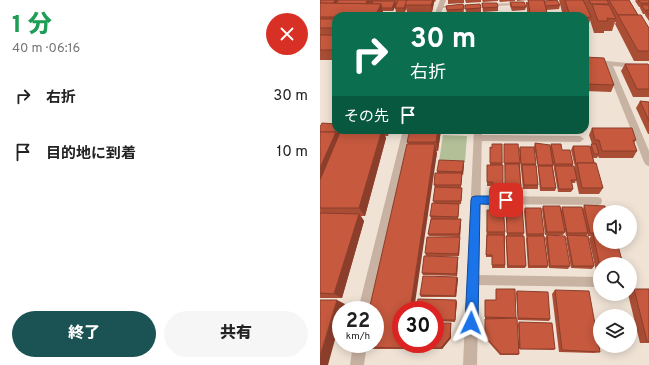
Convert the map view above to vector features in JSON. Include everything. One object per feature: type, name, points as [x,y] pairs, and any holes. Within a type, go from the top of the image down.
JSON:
[{"type":"street","points":[[439,12],[443,0]]},
{"type":"street","points":[[589,61],[649,67]]},
{"type":"street","points":[[608,63],[649,162]]},
{"type":"street","points":[[367,301],[406,134]]},
{"type":"street","points":[[470,365],[478,134]]},
{"type":"street","points":[[357,365],[359,353]]},
{"type":"lane","points":[[441,7],[544,2]]},
{"type":"lane","points":[[478,134],[580,140]]},
{"type":"lane","points":[[475,200],[598,201]]},
{"type":"lane","points":[[473,280],[593,282]]},
{"type":"green space","points":[[443,135],[467,136],[465,162],[439,162]]},
{"type":"building","points":[[321,0],[335,0],[333,4],[320,3]]},
{"type":"building","points":[[338,0],[368,0],[365,4],[336,4]]},
{"type":"building","points":[[398,0],[407,0],[404,8],[395,8]]},
{"type":"building","points":[[407,0],[433,0],[431,5],[405,5]]},
{"type":"building","points":[[528,0],[544,0],[547,12],[530,12]]},
{"type":"building","points":[[557,0],[560,5],[546,6],[544,1]]},
{"type":"building","points":[[565,0],[583,0],[589,12],[569,12]]},
{"type":"building","points":[[589,0],[607,0],[609,4],[591,4]]},
{"type":"building","points":[[609,0],[629,0],[638,15],[618,15]]},
{"type":"building","points":[[638,0],[649,0],[649,3],[641,3]]},
{"type":"building","points":[[373,1],[395,1],[392,8],[382,8],[381,4],[372,4]]},
{"type":"building","points":[[510,2],[524,2],[526,7],[512,7]]},
{"type":"building","points":[[320,3],[381,4],[377,12],[332,12],[332,17],[320,17]]},
{"type":"building","points":[[482,3],[497,3],[498,7],[483,8]]},
{"type":"building","points":[[463,4],[464,9],[447,10],[446,6]]},
{"type":"building","points":[[480,4],[481,8],[465,9],[465,5]]},
{"type":"building","points":[[592,4],[609,5],[616,19],[607,18],[608,21],[598,21]]},
{"type":"building","points":[[641,5],[649,5],[649,10],[645,10]]},
{"type":"building","points":[[618,15],[641,15],[649,28],[649,51],[638,51]]},
{"type":"building","points":[[320,19],[332,19],[332,28],[320,28]]},
{"type":"building","points":[[320,35],[332,35],[332,50],[320,50]]},
{"type":"building","points":[[589,57],[604,58],[614,85],[589,84]]},
{"type":"building","points":[[625,64],[648,64],[649,89],[637,89]]},
{"type":"building","points":[[640,101],[649,102],[649,121]]},
{"type":"building","points":[[322,123],[332,124],[332,132],[320,132]]},
{"type":"building","points":[[592,128],[632,128],[636,140],[633,140],[637,151],[602,151],[599,140],[595,140]]},
{"type":"building","points":[[320,132],[332,132],[332,134],[335,134],[320,168]]},
{"type":"building","points":[[339,134],[381,134],[359,208],[320,208],[320,180]]},
{"type":"building","points":[[409,134],[437,134],[436,142],[407,142]]},
{"type":"building","points":[[535,143],[550,145],[553,165],[538,165]]},
{"type":"building","points":[[407,144],[435,144],[411,301],[392,301],[392,348],[384,348],[384,301],[371,301]]},
{"type":"building","points":[[492,144],[502,144],[502,163],[490,163],[490,147],[492,148]]},
{"type":"building","points":[[504,144],[518,144],[520,163],[504,163]]},
{"type":"building","points":[[551,144],[561,144],[562,150],[570,150],[573,164],[555,164]]},
{"type":"building","points":[[591,144],[596,144],[599,154],[594,154]]},
{"type":"building","points":[[573,146],[590,146],[594,163],[576,164]]},
{"type":"building","points":[[520,147],[534,147],[536,164],[521,164]]},
{"type":"building","points":[[439,160],[464,161],[462,172],[437,171]]},
{"type":"building","points":[[577,163],[596,163],[603,188],[582,188]]},
{"type":"building","points":[[505,164],[519,164],[521,186],[505,186]]},
{"type":"building","points":[[487,165],[503,165],[503,187],[493,187],[493,182],[487,182]]},
{"type":"building","points":[[522,165],[536,165],[538,185],[524,185]]},
{"type":"building","points":[[538,166],[552,166],[556,188],[541,188]]},
{"type":"building","points":[[555,166],[574,166],[577,180],[571,180],[573,189],[559,189]]},
{"type":"building","points":[[435,173],[462,173],[461,185],[434,185]]},
{"type":"building","points":[[435,187],[462,188],[461,201],[433,201]]},
{"type":"building","points":[[432,203],[459,204],[458,217],[430,216]]},
{"type":"building","points":[[493,205],[503,205],[505,232],[487,232],[487,210],[492,210]]},
{"type":"building","points":[[506,205],[522,205],[524,233],[507,233]]},
{"type":"building","points":[[584,205],[593,205],[593,233],[590,233]]},
{"type":"building","points":[[543,206],[560,206],[565,232],[547,232]]},
{"type":"building","points":[[562,207],[582,207],[588,233],[567,233]]},
{"type":"building","points":[[525,208],[541,208],[544,234],[527,234]]},
{"type":"building","points":[[320,213],[359,214],[334,294],[320,293]]},
{"type":"building","points":[[431,219],[461,219],[459,234],[428,234]]},
{"type":"building","points":[[487,235],[504,235],[505,265],[492,265],[492,255],[486,255]]},
{"type":"building","points":[[547,235],[565,236],[570,266],[550,266]]},
{"type":"building","points":[[567,235],[588,236],[593,266],[573,266]]},
{"type":"building","points":[[506,236],[524,236],[526,266],[508,266]]},
{"type":"building","points":[[527,236],[544,236],[548,266],[529,266]]},
{"type":"building","points":[[427,237],[460,237],[458,254],[425,253]]},
{"type":"building","points":[[596,249],[619,249],[621,257],[598,257]]},
{"type":"building","points":[[424,256],[458,257],[456,274],[422,273]]},
{"type":"building","points":[[423,276],[457,277],[455,296],[420,295]]},
{"type":"building","points":[[496,289],[515,289],[516,318],[485,317],[485,300],[496,300]]},
{"type":"building","points":[[637,289],[649,289],[649,341],[647,341],[637,301]]},
{"type":"building","points":[[555,290],[589,291],[593,313],[593,352],[562,350]]},
{"type":"building","points":[[517,291],[548,292],[550,319],[518,318]]},
{"type":"building","points":[[418,299],[456,300],[455,320],[444,320],[444,301],[418,301]]},
{"type":"building","points":[[320,300],[337,300],[332,301],[332,316],[320,356]]},
{"type":"building","points":[[517,318],[519,354],[501,354],[485,336],[485,319]]},
{"type":"building","points":[[519,322],[552,323],[555,349],[520,349]]},
{"type":"building","points":[[444,323],[451,323],[450,337],[444,344]]},
{"type":"route","points":[[471,323],[475,200],[506,200]]}]
